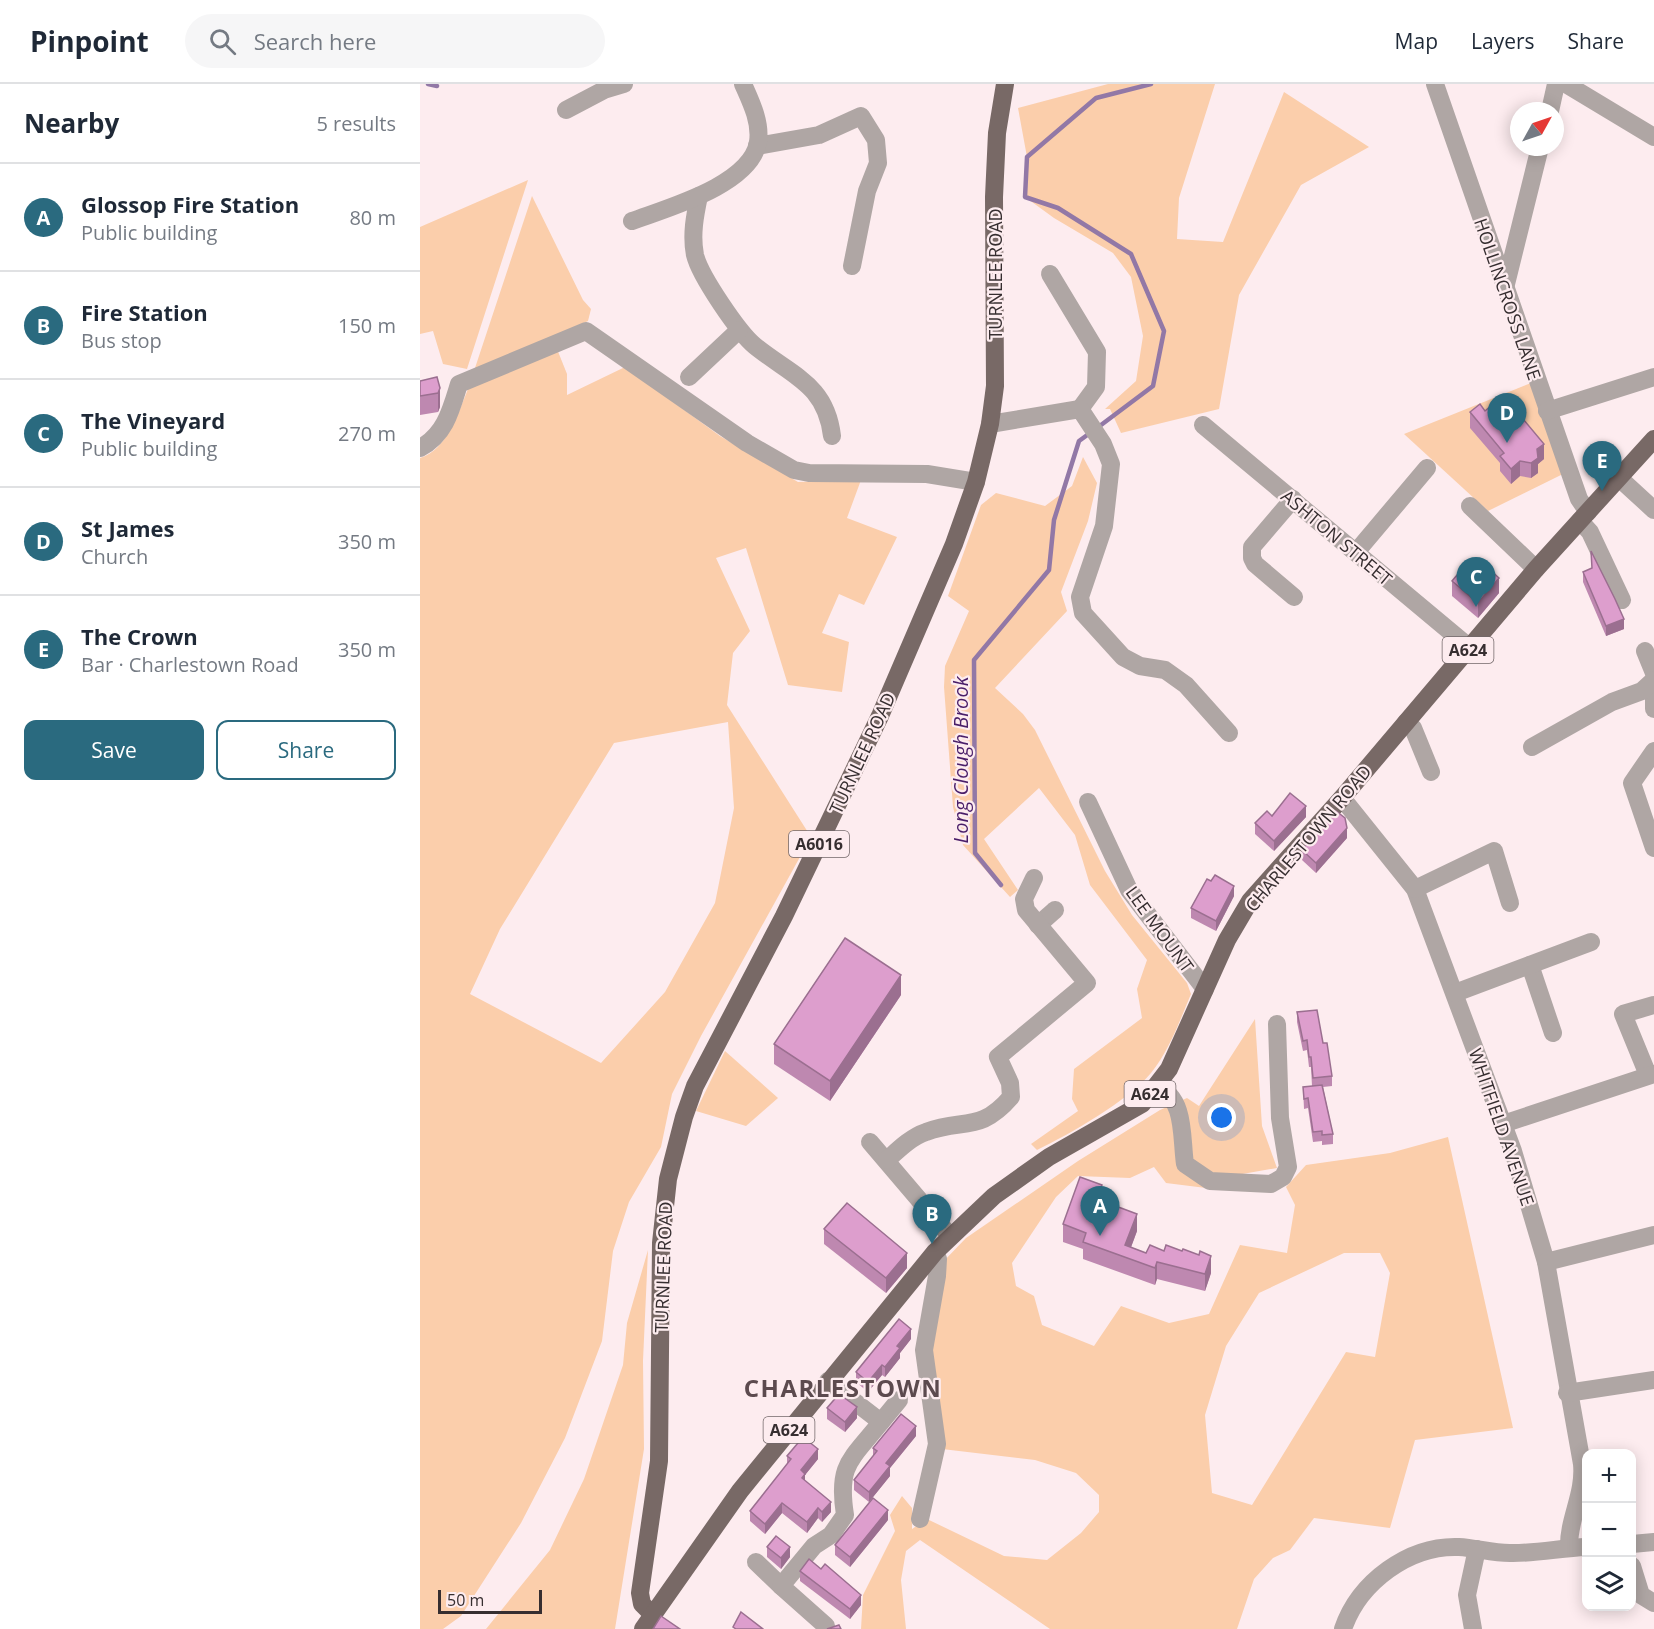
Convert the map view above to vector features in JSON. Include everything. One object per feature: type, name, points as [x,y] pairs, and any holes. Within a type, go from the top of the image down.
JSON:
[{"type":"main road","name":"TURNLEE ROAD","points":[[647,1621],[639,1593],[659,1461],[661,1243],[668,1179],[684,1117],[695,1086],[784,916],[884,708],[946,564],[976,482],[990,424],[995,386],[995,186],[997,134],[1005,84]]},
{"type":"main road","name":"CHARLESTOWN ROAD","points":[[647,1621],[740,1491],[828,1381],[950,1236],[994,1196],[1049,1157],[1142,1104],[1169,1069],[1227,940],[1250,901],[1342,798],[1536,569],[1654,439]]},
{"type":"street","points":[[566,110],[603,87],[624,84]]},
{"type":"street","points":[[632,221],[699,196],[745,169],[757,146],[755,112],[743,84]]},
{"type":"street","name":"HOLLINCROSS LANE","points":[[1435,84],[1584,516],[1622,600]]},
{"type":"street","points":[[1552,102],[1557,84]]},
{"type":"street","points":[[1566,84],[1652,131]]},
{"type":"street","points":[[757,146],[819,135],[861,116],[866,122],[876,140],[878,163],[867,191],[852,266]]},
{"type":"street","points":[[1504,288],[1538,156]]},
{"type":"street","points":[[699,196],[693,229],[695,256],[739,330],[754,345],[800,377],[820,397],[830,417],[832,436]]},
{"type":"street","points":[[1050,274],[1097,352],[1096,387],[1084,415]]},
{"type":"street","points":[[689,377],[739,330]]},
{"type":"street","points":[[420,448],[433,441],[448,420],[459,384],[586,331],[729,432],[794,470],[809,474],[927,474],[976,482]]},
{"type":"street","points":[[1547,411],[1654,376]]},
{"type":"street","points":[[990,424],[1084,415]]},
{"type":"street","points":[[1084,415],[1103,444],[1112,464],[1104,526],[1080,597],[1083,613],[1123,657],[1140,666],[1165,670],[1186,685],[1229,733]]},
{"type":"street","name":"ASHTON STREET","points":[[1203,425],[1357,551],[1470,648]]},
{"type":"street","points":[[1357,551],[1427,468]]},
{"type":"street","points":[[1618,477],[1654,510]]},
{"type":"street","points":[[1293,499],[1252,547],[1252,558],[1255,564],[1294,597]]},
{"type":"street","points":[[1470,506],[1536,569]]},
{"type":"street","points":[[1645,651],[1654,673]]},
{"type":"street","points":[[1532,747],[1612,702],[1642,691],[1654,680]]},
{"type":"street","points":[[1654,689],[1654,709]]},
{"type":"street","points":[[1406,722],[1413,728],[1431,772]]},
{"type":"street","points":[[1654,751],[1632,783],[1654,848]]},
{"type":"street","name":"WHITFIELD AVENUE","points":[[1342,798],[1415,889],[1503,1124],[1546,1262],[1583,1473],[1581,1497],[1570,1532],[1578,1547]]},
{"type":"street","name":"LEE MOUNT","points":[[1088,801],[1129,890],[1205,989]]},
{"type":"street","points":[[1415,889],[1494,851],[1510,903]]},
{"type":"street","points":[[887,1160],[927,1132],[988,1119],[1001,1108],[1011,1097],[1010,1083],[998,1057],[1086,983],[1026,910],[1024,898],[1034,878]]},
{"type":"street","points":[[1038,924],[1055,910]]},
{"type":"street","points":[[1455,993],[1591,942]]},
{"type":"street","points":[[1530,965],[1552,1034]]},
{"type":"street","points":[[1503,1124],[1651,1075],[1623,1014],[1654,1005]]},
{"type":"street","points":[[1157,1086],[1172,1095],[1179,1109],[1185,1164],[1210,1181],[1271,1184],[1283,1177],[1288,1167],[1280,1118],[1277,1024]]},
{"type":"street","points":[[870,1142],[950,1236]]},
{"type":"street","points":[[1546,1262],[1654,1235]]},
{"type":"street","points":[[920,1520],[937,1444],[924,1350],[937,1276],[938,1259],[935,1252]]},
{"type":"street","points":[[1568,1394],[1654,1380]]},
{"type":"street","points":[[828,1381],[881,1422]]},
{"type":"street","points":[[781,1586],[813,1546],[831,1534],[845,1515],[841,1488],[843,1474],[899,1400]]},
{"type":"street","points":[[1636,1544],[1654,1542]]},
{"type":"street","points":[[1343,1629],[1363,1593],[1404,1560],[1434,1548],[1513,1553],[1578,1547]]},
{"type":"street","points":[[1473,1629],[1467,1595],[1478,1549]]},
{"type":"street","points":[[756,1562],[826,1626]]},
{"type":"street","points":[[1636,1579],[1641,1595],[1654,1603]]},
{"type":"shaded area","points":[[1108,84],[1215,84],[1179,198],[1177,239],[1223,242],[1284,92],[1369,147],[1301,185],[1239,295],[1219,409],[1121,433],[1110,409],[1105,409],[1136,381],[1143,336],[1131,277],[1113,253],[1054,218],[1025,197],[1027,157],[1018,108]]},
{"type":"shaded area","points":[[528,180],[467,369],[443,364],[433,331],[420,334],[420,227]]},
{"type":"shaded area","points":[[532,196],[583,300],[591,309],[588,321],[474,371]]},
{"type":"shaded area","points":[[557,349],[567,374],[567,395],[625,367],[720,436],[798,482],[861,480],[847,518],[897,537],[864,605],[839,594],[822,633],[849,642],[842,692],[788,685],[746,548],[716,558],[750,631],[733,653],[727,705],[811,837],[701,1036],[672,1094],[661,1147],[629,1202],[613,1251],[602,1341],[565,1438],[521,1523],[461,1616],[443,1629],[420,1629],[420,458],[429,454],[444,439],[456,419],[468,389]],"holes":[[[728,722],[734,808],[715,903],[665,992],[601,1063],[470,994],[500,929],[614,743]]]},
{"type":"shaded area","points":[[1531,383],[1563,474],[1488,511],[1404,434]]},
{"type":"shaded area","points":[[1083,457],[1097,483],[1088,521],[1061,592],[1067,611],[995,688],[1023,714],[1035,730],[1105,871],[1132,915],[1187,983],[1191,994],[1163,1055],[1141,1084],[1098,1116],[1037,1150],[1031,1144],[1078,1111],[1072,1099],[1074,1069],[1142,1018],[1137,989],[1147,960],[1090,885],[1075,835],[1039,788],[984,839],[1018,890],[1010,897],[963,845],[953,807],[944,687],[945,666],[969,611],[948,596],[981,505],[996,493],[1045,506],[1072,486]]},
{"type":"shaded area","points":[[1255,1019],[1262,1126],[1277,1168],[1231,1176],[1206,1188],[1166,1183],[1154,1167],[1130,1178],[1078,1176],[1056,1197],[1012,1263],[1016,1286],[1034,1296],[1042,1325],[1094,1346],[1121,1306],[1169,1323],[1209,1314],[1240,1245],[1287,1253],[1295,1205],[1286,1187],[1306,1165],[1390,1153],[1448,1137],[1513,1428],[1415,1440],[1390,1528],[1314,1518],[1290,1550],[1273,1558],[1254,1579],[1237,1629],[1050,1629],[920,1540],[906,1551],[901,1580],[906,1629],[861,1629],[863,1595],[895,1531],[890,1515],[902,1496],[912,1508],[912,1529],[927,1519],[1004,1556],[1047,1560],[1081,1533],[1099,1512],[1099,1495],[1076,1473],[1035,1460],[942,1449],[929,1344],[941,1264],[966,1238],[1078,1161],[1160,1110],[1187,1098],[1199,1106]],"holes":[[[1344,1253],[1380,1253],[1390,1273],[1375,1357],[1346,1352],[1252,1505],[1212,1493],[1205,1415],[1226,1346],[1259,1293]]]},
{"type":"shaded area","points":[[725,1051],[778,1098],[746,1126],[696,1111]]},
{"type":"shaded area","points":[[648,1250],[643,1361],[644,1449],[615,1629],[486,1629],[550,1550],[584,1479],[623,1365],[627,1323]]},
{"type":"building","points":[[437,377],[440,388],[438,393],[420,396],[420,381]]},
{"type":"building","points":[[1503,395],[1544,444],[1537,449],[1538,458],[1531,463],[1520,461],[1511,469],[1500,456],[1504,453],[1470,412],[1480,404],[1485,411]]},
{"type":"building","points":[[1591,551],[1624,619],[1606,626],[1583,572],[1592,568]]},
{"type":"building","points":[[1485,565],[1499,578],[1478,603],[1452,581],[1463,568],[1474,577]]},
{"type":"building","points":[[1290,793],[1306,806],[1274,841],[1255,823],[1267,811],[1272,816]]},
{"type":"building","points":[[1336,811],[1345,818],[1347,828],[1316,863],[1302,850]]},
{"type":"building","points":[[1215,875],[1234,886],[1216,921],[1191,908],[1207,879],[1211,881]]},
{"type":"building","points":[[845,938],[901,975],[830,1081],[774,1044]]},
{"type":"building","points":[[1317,1010],[1323,1043],[1327,1043],[1332,1076],[1313,1078],[1307,1040],[1303,1041],[1297,1012]]},
{"type":"building","points":[[1322,1085],[1333,1134],[1322,1135],[1322,1131],[1313,1132],[1308,1098],[1304,1099],[1303,1087]]},
{"type":"building","points":[[1080,1177],[1102,1185],[1097,1199],[1137,1214],[1125,1245],[1146,1253],[1150,1245],[1164,1251],[1166,1245],[1199,1255],[1200,1251],[1211,1256],[1205,1274],[1157,1262],[1155,1268],[1083,1242],[1086,1233],[1063,1224]]},
{"type":"building","points":[[847,1203],[907,1253],[886,1278],[824,1229]]},
{"type":"building","points":[[899,1319],[911,1329],[897,1346],[900,1348],[885,1367],[882,1365],[868,1382],[856,1372]]},
{"type":"building","points":[[839,1394],[857,1407],[845,1422],[827,1408]]},
{"type":"building","points":[[901,1414],[916,1426],[886,1463],[890,1466],[869,1492],[854,1480],[877,1451],[873,1448]]},
{"type":"building","points":[[803,1437],[818,1449],[801,1470],[805,1474],[802,1478],[831,1502],[822,1512],[818,1508],[807,1522],[782,1503],[765,1524],[750,1511],[791,1459],[787,1456]]},
{"type":"building","points":[[873,1498],[888,1510],[850,1557],[835,1545]]},
{"type":"building","points":[[776,1536],[790,1547],[781,1558],[767,1547]]},
{"type":"building","points":[[809,1559],[821,1569],[825,1564],[861,1595],[850,1609],[800,1571]]},
{"type":"building","points":[[741,1612],[763,1629],[733,1627]]},
{"type":"building","points":[[661,1616],[680,1629],[653,1629]]},
{"type":"building","points":[[839,1625],[841,1629],[827,1629]]},
{"type":"waterway","points":[[428,84],[437,86]]},
{"type":"waterway","name":"Long Clough Brook","points":[[1097,428],[1153,386],[1164,331],[1131,254],[1058,208],[1025,197],[1027,157],[1096,98],[1151,84]]},
{"type":"waterway","name":"Long Clough Brook","points":[[1001,885],[975,853],[974,660],[1049,570],[1054,520],[1079,441],[1090,433]]},
{"type":"place","name":"St James","points":[[1507,443]]},
{"type":"place","name":"The Crown","points":[[1602,491]]},
{"type":"place","name":"The Vineyard","points":[[1476,607]]},
{"type":"place","name":"Glossop Fire Station","points":[[1100,1236]]},
{"type":"place","name":"Fire Station","points":[[932,1244]]},
{"type":"district","name":"CHARLESTOWN","points":[[843,1387]]}]
